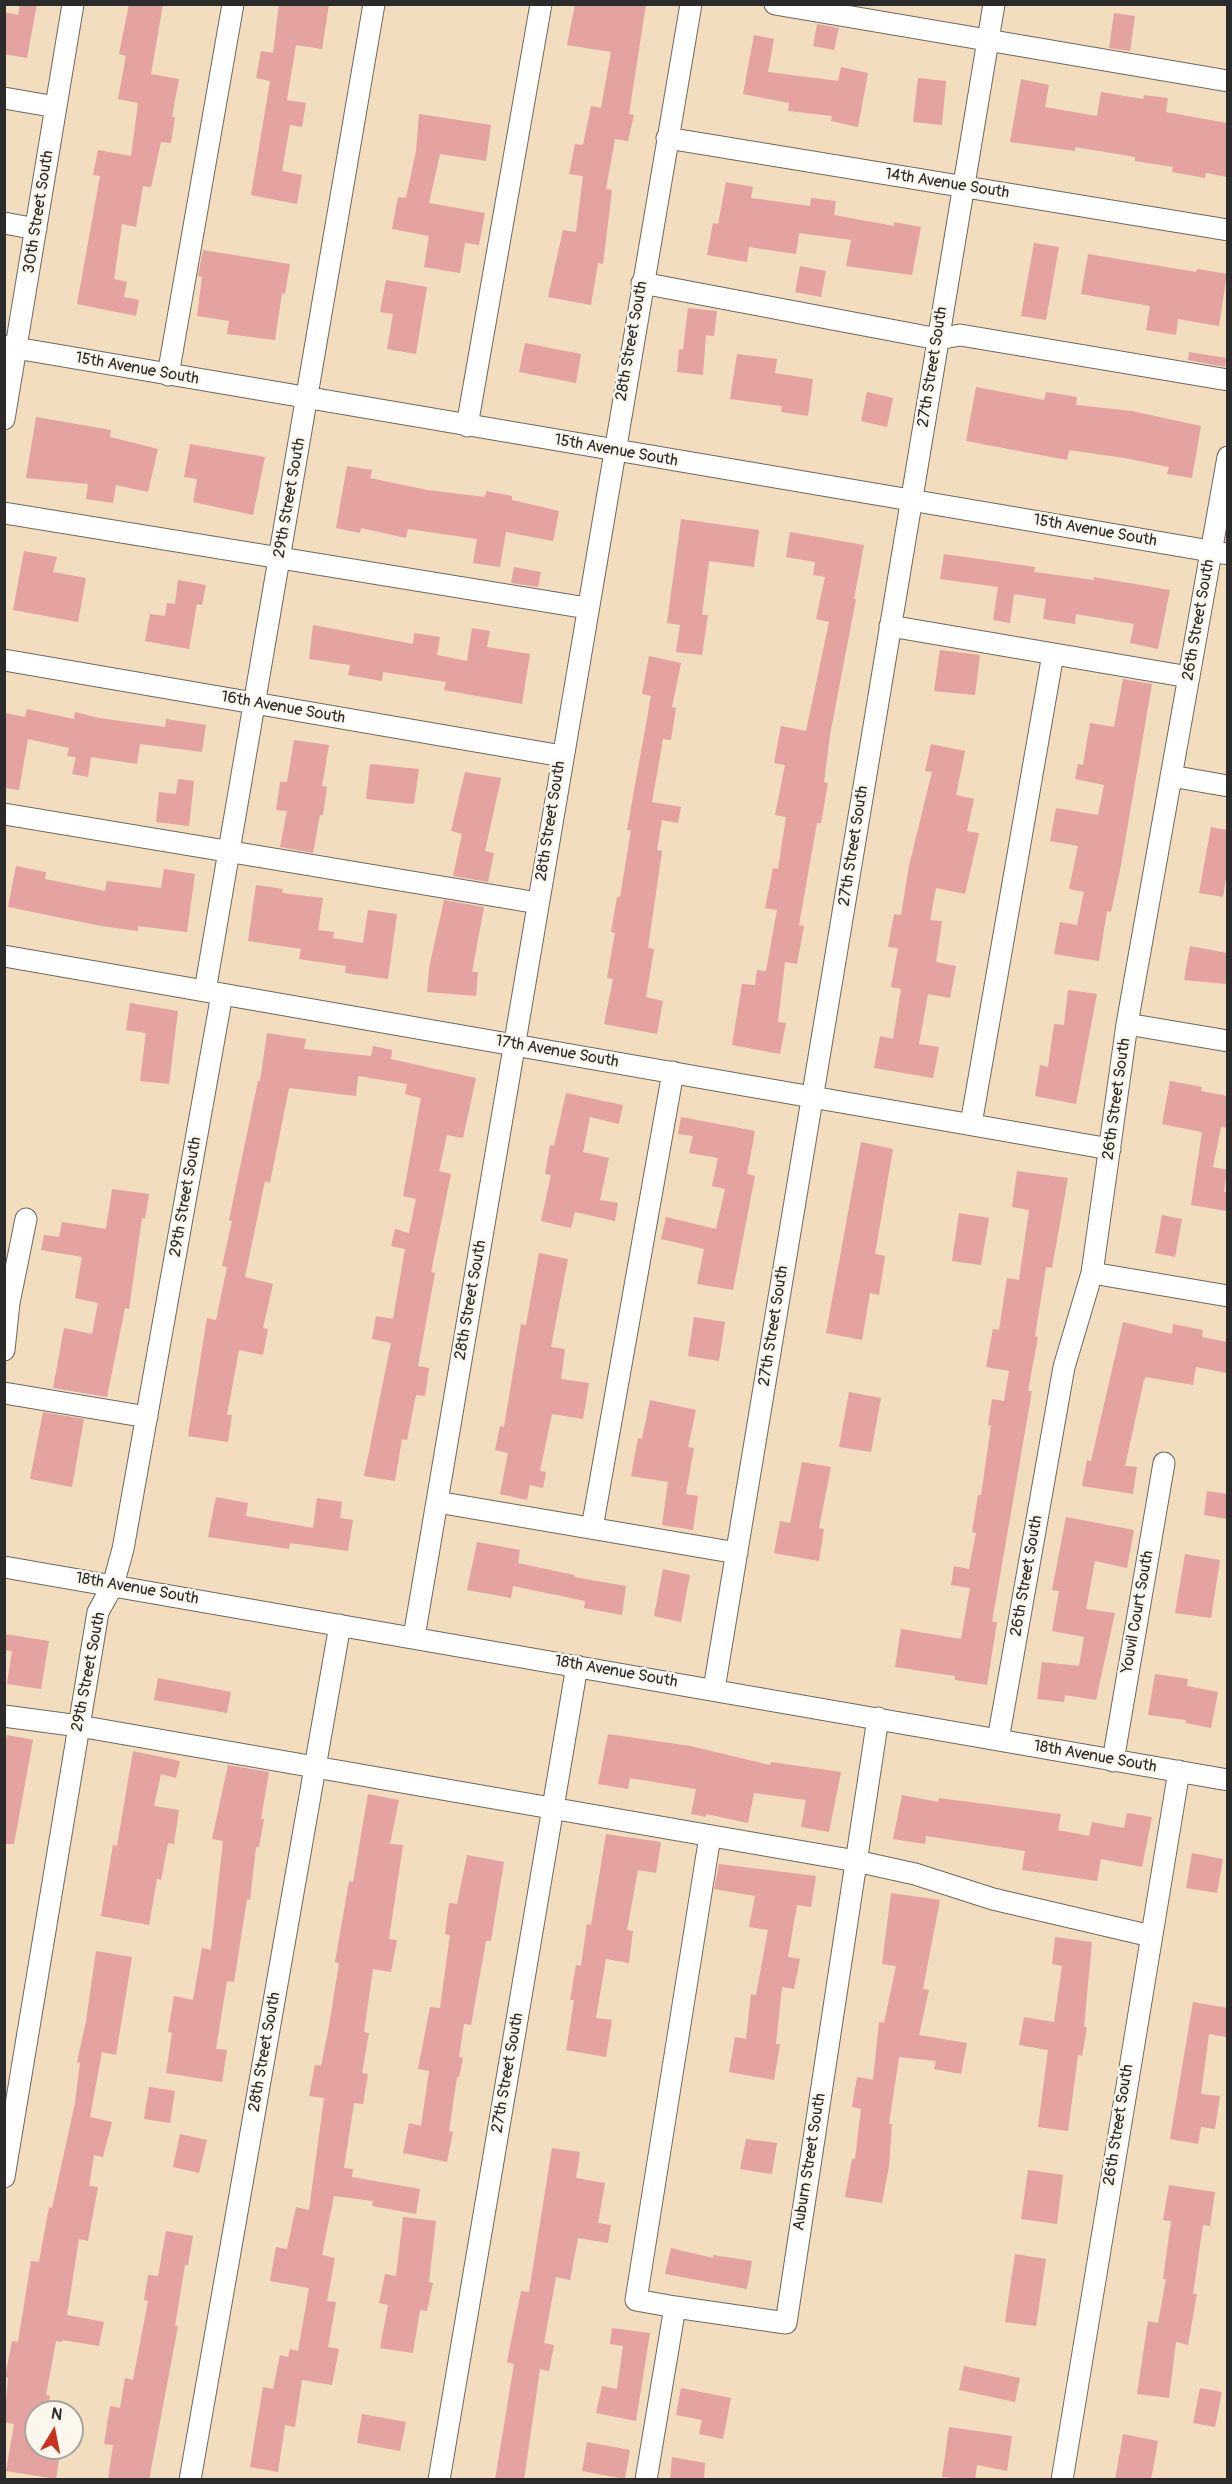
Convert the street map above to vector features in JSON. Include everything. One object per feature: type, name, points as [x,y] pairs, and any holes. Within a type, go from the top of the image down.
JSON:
[{"type":"street","name":"30th Street South","points":[[4,419],[10,347],[36,229],[74,4]]},
{"type":"street","points":[[168,375],[233,4]]},
{"type":"street","name":"29th Street South","points":[[4,2177],[98,1612],[113,1585],[123,1550],[147,1417],[213,992],[229,852],[374,4]]},
{"type":"street","points":[[467,426],[541,4]]},
{"type":"street","name":"28th Street South","points":[[414,1637],[613,450],[691,4]]},
{"type":"street","points":[[775,4],[1227,81]]},
{"type":"street","name":"27th Street South","points":[[714,1689],[994,4]]},
{"type":"street","points":[[4,98],[57,107]]},
{"type":"street","name":"14th Avenue South","points":[[667,138],[1227,230]]},
{"type":"street","points":[[4,223],[36,229]]},
{"type":"street","points":[[642,283],[938,339],[960,335],[1227,381]]},
{"type":"street","name":"15th Avenue South","points":[[10,347],[1219,552]]},
{"type":"street","name":"26th Street South","points":[[998,1740],[1064,1367],[1092,1273],[1127,1024],[1189,677],[1219,552],[1227,457]]},
{"type":"street","points":[[4,513],[587,608]]},
{"type":"street","points":[[890,626],[1189,677]]},
{"type":"street","points":[[971,1124],[1053,654]]},
{"type":"street","name":"16th Avenue South","points":[[4,660],[562,756]]},
{"type":"street","points":[[1171,776],[1227,786]]},
{"type":"street","points":[[4,814],[538,903]]},
{"type":"street","name":"17th Avenue South","points":[[4,956],[1110,1149]]},
{"type":"street","points":[[1127,1024],[1227,1041]]},
{"type":"street","points":[[592,1528],[673,1072]]},
{"type":"street","points":[[4,1350],[9,1303],[26,1219]]},
{"type":"street","points":[[1092,1273],[1227,1296]]},
{"type":"street","points":[[4,1393],[147,1417]]},
{"type":"street","name":"Youvil Court South","points":[[1113,1761],[1164,1462]]},
{"type":"street","points":[[437,1502],[737,1553]]},
{"type":"street","name":"18th Avenue South","points":[[4,1567],[1227,1780]]},
{"type":"street","name":"28th Street South","points":[[190,2480],[340,1625]]},
{"type":"street","name":"27th Street South","points":[[439,2480],[577,1666]]},
{"type":"street","points":[[4,1716],[79,1726],[856,1862],[915,1874],[993,1899],[1151,1936]]},
{"type":"street","name":"Auburn Street South","points":[[675,2307],[786,2323],[878,1718]]},
{"type":"street","name":"26th Street South","points":[[1062,2480],[1179,1771]]},
{"type":"street","points":[[646,2480],[675,2307],[636,2300],[710,1836]]},
{"type":"building","points":[[20,4],[37,4],[27,58],[4,54],[4,12],[18,15]]},
{"type":"building","points":[[129,4],[163,4],[151,74],[179,79],[172,117],[175,117],[171,143],[161,142],[151,187],[143,186],[136,227],[122,224],[114,279],[127,282],[124,297],[139,300],[136,316],[77,304],[100,176],[93,175],[98,150],[131,156],[138,103],[118,99],[126,56],[119,54]]},
{"type":"building","points":[[279,4],[329,4],[322,49],[296,45],[287,100],[306,103],[302,127],[290,125],[282,171],[302,175],[297,204],[251,195],[270,81],[256,78],[261,51],[273,53]]},
{"type":"building","points":[[575,4],[646,4],[629,114],[634,115],[628,141],[615,139],[606,189],[612,190],[603,264],[598,263],[591,305],[548,297],[563,230],[576,232],[583,176],[569,174],[575,144],[583,145],[591,106],[601,108],[611,52],[567,45]]},
{"type":"building","points":[[1114,13],[1135,16],[1130,51],[1109,48]]},
{"type":"building","points":[[817,24],[839,28],[834,50],[813,46]]},
{"type":"building","points":[[754,35],[774,39],[768,72],[838,81],[841,67],[868,73],[858,127],[831,121],[832,116],[788,111],[789,103],[743,94]]},
{"type":"building","points":[[918,78],[946,81],[942,125],[913,122]]},
{"type":"building","points":[[1021,79],[1049,85],[1045,107],[1097,116],[1101,92],[1143,99],[1144,95],[1168,98],[1166,112],[1227,123],[1227,177],[1206,173],[1205,178],[1172,172],[1173,167],[1135,161],[1135,157],[1075,147],[1075,151],[1010,142]]},
{"type":"building","points":[[419,114],[491,125],[486,161],[440,154],[429,203],[485,213],[479,245],[465,243],[460,273],[424,267],[429,236],[392,229],[398,197],[406,198],[416,151]]},
{"type":"building","points":[[726,182],[753,187],[751,198],[810,206],[811,198],[836,201],[834,215],[894,226],[894,222],[921,227],[912,275],[846,266],[851,240],[799,233],[796,254],[749,247],[747,262],[707,255],[713,223],[718,224]]},
{"type":"building","points":[[1034,243],[1059,247],[1046,320],[1021,316]]},
{"type":"building","points":[[203,250],[290,264],[285,294],[282,293],[275,340],[227,334],[229,321],[197,316],[202,277],[198,276]]},
{"type":"building","points":[[1088,254],[1196,272],[1197,269],[1227,274],[1219,326],[1178,319],[1176,335],[1146,330],[1150,306],[1081,294]]},
{"type":"building","points":[[800,266],[826,271],[821,297],[795,292]]},
{"type":"building","points":[[386,280],[427,287],[416,354],[387,349],[393,314],[380,312]]},
{"type":"building","points":[[688,308],[717,311],[714,336],[706,335],[703,375],[677,372],[679,349],[683,350]]},
{"type":"building","points":[[525,343],[581,354],[576,383],[519,372]]},
{"type":"building","points":[[1189,352],[1226,358],[1225,367],[1188,360]]},
{"type":"building","points":[[737,354],[777,359],[775,373],[813,379],[808,416],[781,412],[782,406],[730,399]]},
{"type":"building","points":[[976,387],[1044,400],[1046,392],[1077,397],[1076,405],[1132,411],[1201,426],[1192,478],[1167,474],[1169,467],[1124,458],[1069,450],[1067,460],[966,441]]},
{"type":"building","points":[[867,392],[893,398],[887,427],[861,421]]},
{"type":"building","points":[[36,417],[111,430],[110,437],[158,449],[148,492],[116,485],[113,503],[86,499],[88,484],[26,478]]},
{"type":"building","points":[[190,444],[265,457],[253,515],[193,502],[197,479],[184,477]]},
{"type":"building","points":[[347,466],[372,470],[370,478],[427,490],[485,497],[486,491],[512,496],[512,500],[559,511],[553,541],[506,532],[500,567],[473,563],[477,539],[408,529],[406,538],[361,528],[360,533],[336,528]]},
{"type":"building","points":[[681,519],[759,530],[754,567],[709,561],[702,615],[708,615],[702,655],[676,652],[680,625],[667,623]]},
{"type":"building","points":[[790,532],[864,545],[830,735],[824,782],[828,783],[821,823],[817,823],[799,925],[804,926],[797,964],[785,962],[778,1022],[786,1023],[780,1054],[732,1045],[742,984],[755,985],[757,970],[766,971],[777,910],[765,908],[773,868],[778,869],[786,817],[775,815],[785,765],[774,763],[781,726],[806,731],[829,622],[816,619],[825,577],[813,575],[815,562],[786,557]]},
{"type":"building","points":[[24,551],[57,557],[53,572],[86,578],[78,622],[13,610]]},
{"type":"building","points":[[944,554],[1035,567],[1034,572],[1094,580],[1094,577],[1170,590],[1158,649],[1130,643],[1134,624],[1076,614],[1075,624],[1043,619],[1046,599],[1014,594],[1010,623],[993,620],[998,587],[940,579]]},
{"type":"building","points":[[514,567],[541,572],[538,587],[511,583]]},
{"type":"building","points":[[178,580],[206,585],[202,605],[197,604],[189,649],[145,641],[150,614],[165,616],[167,603],[175,604]]},
{"type":"building","points":[[313,625],[413,644],[414,633],[440,637],[437,655],[467,661],[472,628],[490,631],[487,647],[530,654],[522,704],[444,690],[446,682],[383,672],[382,681],[348,675],[350,665],[309,659]]},
{"type":"building","points":[[940,650],[980,655],[975,695],[934,691]]},
{"type":"building","points":[[649,656],[681,663],[672,707],[676,708],[671,740],[663,739],[652,802],[681,807],[678,823],[662,820],[657,850],[662,851],[648,948],[654,949],[646,997],[663,1001],[657,1034],[604,1024],[613,979],[607,978],[615,933],[611,932],[617,897],[620,897],[631,830],[627,830],[651,696],[642,694]]},
{"type":"building","points":[[1123,679],[1152,684],[1121,865],[1111,912],[1107,911],[1099,961],[1054,954],[1060,922],[1077,925],[1084,892],[1069,889],[1078,846],[1050,841],[1056,808],[1098,815],[1104,785],[1075,779],[1078,764],[1083,765],[1090,723],[1114,727]]},
{"type":"building","points":[[27,709],[74,719],[75,712],[99,718],[165,727],[166,719],[206,725],[202,752],[140,744],[137,764],[91,757],[88,777],[72,774],[76,757],[67,756],[69,748],[28,739],[19,790],[4,788],[4,713],[25,717]]},
{"type":"building","points":[[294,740],[329,745],[322,786],[327,787],[323,815],[320,815],[313,853],[280,847],[287,811],[276,810],[280,782],[287,782]]},
{"type":"building","points":[[931,744],[965,751],[956,795],[974,799],[967,831],[979,833],[965,894],[936,888],[930,920],[942,921],[936,962],[956,966],[950,998],[928,994],[919,1044],[939,1047],[933,1078],[874,1068],[880,1036],[893,1039],[901,989],[891,987],[898,948],[888,947],[894,914],[901,915],[909,866],[932,772],[925,771]]},
{"type":"building","points":[[370,764],[419,769],[414,804],[366,799]]},
{"type":"building","points":[[465,772],[501,778],[485,851],[494,853],[488,882],[453,876],[462,834],[451,831]]},
{"type":"building","points":[[178,779],[194,781],[189,826],[156,822],[159,792],[176,794]]},
{"type":"building","points":[[1211,827],[1227,830],[1227,872],[1223,897],[1199,893]]},
{"type":"building","points":[[16,866],[46,872],[45,879],[105,891],[107,881],[161,888],[164,869],[195,874],[187,932],[138,926],[138,931],[101,926],[8,907]]},
{"type":"building","points":[[256,885],[283,889],[282,893],[323,898],[318,930],[334,932],[333,938],[363,943],[368,910],[397,914],[388,979],[345,973],[346,966],[299,959],[301,949],[248,941]]},
{"type":"building","points":[[444,900],[484,907],[472,972],[478,972],[476,996],[427,992],[429,968]]},
{"type":"building","points":[[1190,946],[1227,953],[1227,984],[1184,980]]},
{"type":"building","points":[[1068,990],[1097,994],[1076,1104],[1035,1096],[1040,1065],[1048,1067],[1054,1024],[1064,1025]]},
{"type":"building","points":[[130,1003],[178,1011],[169,1084],[140,1081],[146,1033],[126,1030]]},
{"type":"building","points":[[267,1033],[306,1039],[304,1049],[371,1056],[373,1046],[392,1050],[391,1059],[476,1078],[463,1138],[447,1135],[439,1171],[451,1174],[431,1272],[435,1273],[418,1366],[429,1368],[425,1396],[416,1395],[407,1440],[402,1439],[395,1481],[364,1476],[391,1343],[372,1339],[376,1316],[393,1319],[405,1249],[391,1246],[395,1229],[409,1233],[416,1199],[403,1196],[421,1098],[405,1094],[407,1084],[358,1076],[356,1096],[289,1088],[270,1183],[265,1181],[245,1277],[273,1284],[263,1328],[268,1329],[263,1355],[239,1350],[227,1415],[232,1415],[228,1442],[188,1436],[207,1318],[216,1320],[227,1267],[222,1266],[232,1221],[229,1220],[258,1081],[260,1081]]},
{"type":"building","points":[[1170,1081],[1202,1087],[1201,1091],[1227,1096],[1227,1128],[1221,1127],[1213,1167],[1227,1170],[1224,1192],[1227,1192],[1227,1211],[1191,1205],[1202,1132],[1162,1124]]},
{"type":"building","points":[[566,1093],[623,1105],[619,1124],[590,1117],[583,1152],[609,1158],[600,1200],[618,1203],[615,1221],[575,1212],[571,1228],[541,1221],[551,1175],[545,1174],[550,1145],[554,1146]]},
{"type":"building","points":[[681,1117],[755,1131],[747,1174],[755,1176],[733,1290],[697,1284],[704,1249],[661,1239],[666,1217],[716,1229],[725,1189],[712,1186],[718,1158],[689,1153],[693,1136],[678,1134]]},
{"type":"building","points":[[861,1142],[893,1149],[875,1254],[885,1256],[879,1295],[870,1293],[862,1340],[826,1333]]},
{"type":"building","points":[[1017,1171],[1068,1178],[1052,1268],[1046,1267],[1035,1336],[1038,1337],[1028,1391],[1032,1391],[992,1622],[997,1622],[987,1685],[955,1680],[955,1676],[895,1667],[901,1629],[961,1639],[970,1588],[951,1585],[954,1566],[969,1569],[976,1533],[972,1532],[978,1495],[981,1495],[991,1426],[988,1425],[992,1399],[1004,1401],[1009,1371],[986,1367],[993,1329],[999,1330],[1007,1278],[1019,1280],[1029,1210],[1012,1207]]},
{"type":"building","points":[[112,1189],[149,1194],[145,1219],[142,1218],[129,1309],[125,1308],[107,1397],[53,1388],[64,1328],[92,1334],[98,1303],[75,1298],[82,1257],[41,1250],[44,1235],[59,1237],[62,1222],[106,1229]]},
{"type":"building","points":[[959,1213],[989,1218],[981,1265],[952,1261]]},
{"type":"building","points":[[1162,1215],[1182,1219],[1175,1257],[1155,1253]]},
{"type":"building","points":[[539,1253],[568,1259],[551,1347],[565,1349],[561,1379],[589,1383],[583,1419],[552,1414],[540,1471],[546,1472],[543,1488],[530,1485],[527,1500],[500,1494],[508,1453],[495,1450],[500,1426],[504,1427],[521,1324],[526,1325]]},
{"type":"building","points":[[694,1317],[725,1322],[719,1361],[688,1356]]},
{"type":"building","points":[[1123,1322],[1172,1334],[1173,1324],[1203,1330],[1202,1337],[1227,1342],[1227,1373],[1196,1367],[1193,1385],[1146,1377],[1144,1380],[1125,1466],[1137,1467],[1133,1494],[1082,1486],[1087,1460],[1091,1461]]},
{"type":"building","points":[[849,1392],[881,1398],[871,1452],[839,1447]]},
{"type":"building","points":[[650,1400],[696,1410],[688,1447],[694,1448],[686,1494],[698,1496],[693,1530],[662,1525],[668,1482],[631,1476],[638,1438],[642,1439]]},
{"type":"building","points":[[43,1412],[84,1419],[72,1487],[30,1479]]},
{"type":"building","points":[[802,1462],[831,1467],[819,1528],[824,1529],[819,1561],[774,1553],[780,1521],[790,1523]]},
{"type":"building","points":[[1207,1491],[1227,1494],[1227,1519],[1204,1515]]},
{"type":"building","points":[[216,1497],[248,1503],[246,1516],[313,1528],[317,1498],[342,1502],[340,1518],[353,1520],[348,1551],[290,1543],[289,1549],[208,1537]]},
{"type":"building","points":[[1066,1517],[1134,1530],[1127,1568],[1095,1561],[1086,1609],[1115,1613],[1096,1700],[1065,1695],[1064,1702],[1037,1699],[1042,1662],[1079,1666],[1084,1637],[1052,1631],[1059,1591],[1052,1590]]},
{"type":"building","points":[[477,1542],[520,1550],[518,1563],[574,1575],[574,1577],[626,1586],[622,1615],[584,1608],[585,1601],[513,1586],[511,1598],[467,1590]]},
{"type":"building","points":[[1185,1554],[1220,1560],[1211,1618],[1175,1613]]},
{"type":"building","points":[[663,1569],[690,1575],[681,1622],[654,1616]]},
{"type":"building","points":[[4,1634],[49,1641],[41,1689],[7,1684],[12,1651],[4,1650]]},
{"type":"building","points":[[1155,1674],[1188,1679],[1187,1686],[1218,1692],[1211,1728],[1186,1723],[1186,1720],[1148,1715]]},
{"type":"building","points":[[158,1678],[231,1692],[227,1713],[154,1700]]},
{"type":"building","points":[[608,1734],[690,1746],[770,1765],[771,1762],[841,1772],[829,1832],[801,1827],[806,1800],[754,1793],[748,1823],[706,1814],[706,1817],[691,1814],[696,1789],[630,1778],[628,1789],[598,1784]]},
{"type":"building","points":[[7,1735],[33,1740],[14,1844],[4,1844],[4,1747]]},
{"type":"building","points":[[133,1751],[180,1761],[176,1778],[161,1774],[154,1806],[179,1810],[174,1844],[168,1843],[161,1880],[157,1879],[149,1925],[101,1916],[113,1845],[117,1846]]},
{"type":"building","points":[[228,1765],[269,1772],[261,1819],[264,1819],[259,1847],[256,1847],[250,1900],[247,1899],[234,1982],[227,1981],[216,2049],[227,2050],[222,2082],[166,2073],[172,2033],[168,2032],[174,1996],[193,2000],[202,1948],[211,1950],[223,1841],[212,1839]]},
{"type":"building","points":[[368,1794],[399,1800],[390,1844],[403,1845],[389,1939],[397,1940],[391,1972],[373,1969],[364,2032],[369,2033],[362,2073],[368,2074],[363,2104],[354,2103],[344,2168],[353,2169],[352,2177],[420,2189],[416,2214],[372,2206],[373,2201],[334,2196],[322,2255],[335,2258],[327,2301],[336,2302],[328,2347],[339,2349],[332,2385],[302,2380],[295,2427],[285,2425],[278,2472],[250,2467],[263,2387],[273,2389],[280,2355],[288,2357],[290,2349],[298,2351],[309,2288],[270,2281],[276,2247],[287,2249],[296,2207],[309,2210],[324,2098],[309,2096],[315,2065],[321,2066],[329,2026],[339,1963],[335,1962],[349,1881],[353,1882]]},
{"type":"building","points":[[902,1795],[938,1802],[939,1798],[1061,1814],[1058,1830],[1089,1836],[1092,1822],[1124,1828],[1127,1813],[1152,1817],[1142,1867],[1101,1859],[1097,1881],[1022,1870],[1025,1851],[926,1836],[925,1844],[893,1839]]},
{"type":"building","points":[[606,1834],[661,1842],[656,1873],[638,1870],[627,1930],[633,1931],[629,1963],[606,1959],[596,2018],[612,2020],[606,2057],[566,2050],[574,2000],[570,2000],[576,1965],[581,1966],[587,1924],[591,1925]]},
{"type":"building","points":[[1192,1853],[1223,1859],[1217,1893],[1186,1888]]},
{"type":"building","points":[[467,1855],[504,1862],[491,1941],[486,1941],[471,2025],[464,2024],[459,2057],[463,2058],[459,2077],[457,2077],[449,2131],[453,2132],[447,2162],[403,2153],[409,2123],[421,2126],[429,2071],[418,2069],[430,2007],[440,2008],[450,1935],[445,1934],[449,1903],[457,1904]]},
{"type":"building","points":[[719,1864],[816,1876],[811,1907],[797,1905],[788,1957],[800,1959],[794,1989],[782,1987],[776,2044],[780,2044],[774,2080],[729,2072],[735,2037],[746,2039],[751,1994],[756,1995],[768,1930],[749,1927],[755,1896],[714,1889]]},
{"type":"building","points":[[891,1893],[940,1900],[923,1989],[929,1990],[919,2035],[967,2043],[961,2074],[934,2069],[936,2061],[899,2057],[889,2124],[892,2124],[889,2166],[882,2203],[845,2197],[852,2159],[855,2159],[861,2109],[852,2107],[857,2077],[873,2080],[879,2022],[884,2023],[896,1966],[882,1964]]},
{"type":"building","points":[[1055,1937],[1092,1942],[1084,2027],[1087,2027],[1082,2056],[1078,2055],[1068,2131],[1038,2127],[1048,2050],[1019,2045],[1024,2017],[1054,2022],[1062,1966],[1052,1964]]},
{"type":"building","points":[[96,1951],[132,1957],[116,2055],[102,2052],[90,2117],[112,2122],[103,2157],[94,2155],[89,2186],[98,2187],[88,2241],[79,2239],[67,2315],[104,2322],[99,2346],[56,2341],[46,2395],[50,2396],[49,2400],[24,2400],[24,2460],[59,2460],[56,2479],[6,2471],[14,2424],[4,2422],[8,2378],[5,2377],[12,2341],[18,2342],[31,2261],[39,2262],[49,2207],[52,2208],[75,2103],[80,2063],[77,2062],[86,2021]]},
{"type":"building","points":[[1193,2002],[1227,2008],[1227,2037],[1209,2034],[1201,2094],[1220,2096],[1215,2129],[1201,2127],[1198,2144],[1170,2139]]},
{"type":"building","points":[[149,2087],[175,2091],[170,2123],[144,2119]]},
{"type":"building","points":[[180,2134],[207,2140],[199,2173],[173,2167]]},
{"type":"building","points":[[746,2139],[777,2143],[772,2174],[740,2169]]},
{"type":"building","points":[[552,2148],[580,2152],[576,2178],[605,2183],[598,2223],[611,2225],[608,2243],[578,2238],[570,2280],[556,2277],[544,2343],[554,2345],[549,2371],[540,2369],[524,2480],[495,2480],[514,2364],[507,2362],[521,2291],[529,2292]]},
{"type":"building","points":[[1028,2170],[1063,2175],[1057,2224],[1021,2219]]},
{"type":"building","points":[[1169,2185],[1215,2192],[1210,2226],[1203,2225],[1193,2294],[1197,2294],[1188,2345],[1176,2342],[1169,2398],[1137,2394],[1148,2321],[1158,2323],[1166,2279],[1163,2279],[1171,2221],[1163,2220]]},
{"type":"building","points":[[403,2217],[436,2221],[429,2282],[433,2283],[427,2311],[420,2310],[413,2353],[380,2348],[388,2305],[379,2303],[385,2274],[396,2276]]},
{"type":"building","points":[[166,2231],[193,2236],[188,2265],[185,2265],[175,2326],[178,2326],[149,2480],[108,2480],[113,2445],[104,2444],[110,2406],[120,2408],[125,2378],[133,2380],[148,2301],[144,2300],[148,2275],[158,2276]]},
{"type":"building","points":[[671,2248],[713,2258],[713,2255],[752,2261],[747,2289],[665,2274]]},
{"type":"building","points":[[1015,2254],[1046,2259],[1036,2326],[1005,2322]]},
{"type":"building","points":[[612,2328],[650,2333],[636,2421],[596,2413],[602,2386],[617,2389],[623,2346],[610,2344]]},
{"type":"building","points":[[964,2366],[1020,2378],[1015,2402],[959,2390]]},
{"type":"building","points":[[681,2388],[731,2398],[723,2439],[699,2434],[702,2420],[676,2415]]},
{"type":"building","points":[[1200,2388],[1222,2392],[1215,2427],[1193,2423]]},
{"type":"building","points":[[362,2414],[406,2422],[400,2451],[357,2443]]},
{"type":"building","points":[[949,2427],[1012,2436],[1007,2471],[977,2465],[975,2480],[942,2477]]},
{"type":"building","points":[[1123,2434],[1158,2441],[1151,2480],[1115,2480]]},
{"type":"building","points":[[587,2442],[630,2450],[625,2479],[582,2471]]},
{"type":"building","points":[[672,2457],[705,2463],[704,2480],[670,2480]]}]
